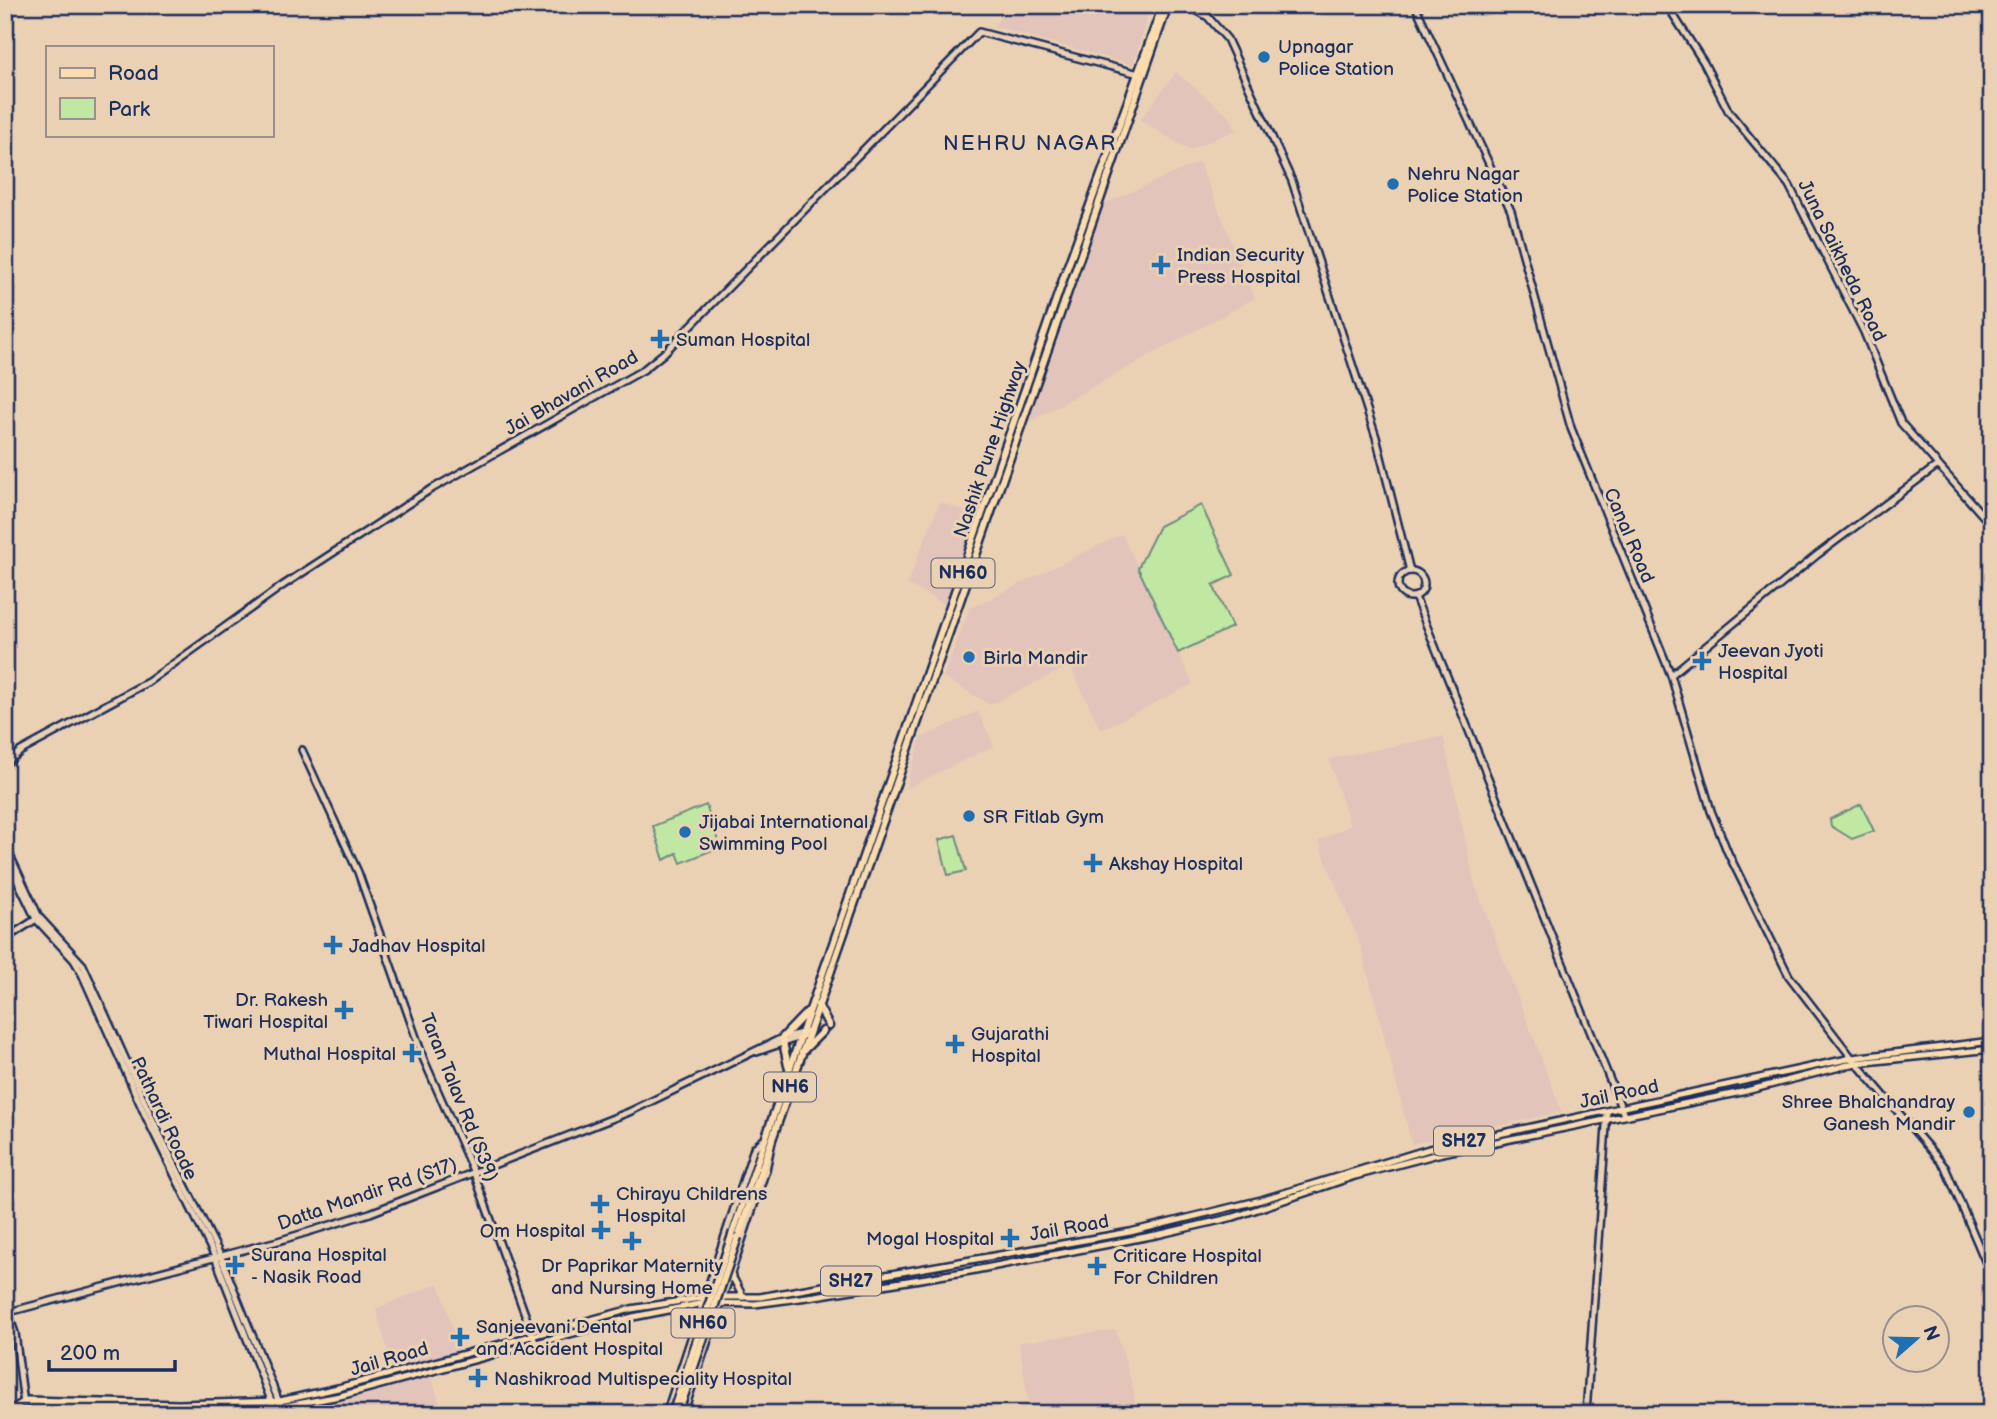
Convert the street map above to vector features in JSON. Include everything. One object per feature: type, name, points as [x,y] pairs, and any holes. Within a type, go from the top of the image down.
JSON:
[{"type":"highway","name":"Nashik Pune Highway","points":[[772,1138],[800,1054],[809,1011],[1165,5]]},
{"type":"highway","name":"Nashik Pune Highway","points":[[736,1234],[762,1141],[789,1068],[818,1005],[1139,74]]},
{"type":"highway","points":[[800,1054],[826,1028],[818,1005]]},
{"type":"highway","points":[[789,1068],[782,1040],[809,1011]]},
{"type":"highway","name":"NH6","points":[[736,1234],[772,1138]]},
{"type":"highway","name":"NH60","points":[[672,1414],[736,1234]]},
{"type":"highway","name":"NH60","points":[[680,1414],[736,1234]]},
{"type":"main road","name":"Jail Road","points":[[277,1404],[631,1309],[705,1300],[750,1304],[970,1271],[1161,1234],[1263,1208],[1355,1176],[1523,1133],[1854,1061],[1992,1041]]},
{"type":"main road","points":[[1854,1061],[1992,1049]]},
{"type":"main road","name":"Jail Road","points":[[722,1300],[1130,1232],[1261,1200],[1429,1149],[1523,1133]]},
{"type":"main road","points":[[1261,1200],[1263,1208]]},
{"type":"main road","points":[[731,1274],[743,1297]]},
{"type":"main road","name":"Jail Road","points":[[277,1404],[340,1396],[535,1342],[705,1300]]},
{"type":"main road","points":[[5,1413],[23,1403],[180,1409],[277,1404]]},
{"type":"street","points":[[1186,5],[1208,17],[1227,39],[1292,181],[1376,437],[1410,571]]},
{"type":"street","name":"Canal Road","points":[[1415,5],[1511,211],[1571,428],[1671,675],[1713,817],[1731,860],[1788,976],[1854,1061],[1945,1167],[1991,1272]]},
{"type":"street","name":"Juna Saikheda Road","points":[[1667,5],[1704,62],[1729,112],[1789,185],[1864,332],[1901,423],[1992,526]]},
{"type":"street","name":"Jai Bhavani Road","points":[[5,764],[21,751],[148,682],[275,591],[428,491],[643,370],[677,339],[979,32],[1139,74]]},
{"type":"street","points":[[1671,675],[1817,555],[1938,465]]},
{"type":"street","points":[[1410,571],[1421,575],[1425,583],[1422,592],[1415,597],[1403,595],[1398,584],[1402,574],[1410,571]]},
{"type":"street","points":[[1415,597],[1624,1112]]},
{"type":"street","name":"Taran Talav Rd (S39)","points":[[302,750],[358,872],[424,1060],[474,1173],[535,1342]]},
{"type":"street","points":[[5,845],[38,918],[5,939]]},
{"type":"street","name":"Pathardi Roade","points":[[5,855],[38,918],[78,965],[146,1117],[218,1256],[277,1404]]},
{"type":"street","name":"Datta Mandir Rd (S17)","points":[[9,1312],[370,1213],[629,1112],[782,1040],[804,1034]]},
{"type":"street","points":[[1586,1414],[1607,1115]]},
{"type":"street","points":[[680,1414],[773,1148],[772,1138]]},
{"type":"street","points":[[666,1414],[754,1148],[762,1141]]},
{"type":"street","points":[[5,1304],[9,1312],[23,1403]]},
{"type":"shaded area","points":[[1012,5],[1151,5],[1133,65],[993,26]]},
{"type":"shaded area","points":[[1176,72],[1231,118],[1236,130],[1189,150],[1140,120]]},
{"type":"shaded area","name":"Indian Security Press Hospital","points":[[1199,162],[1255,298],[1029,422],[1104,204]]},
{"type":"shaded area","points":[[940,502],[976,515],[946,605],[907,584]]},
{"type":"shaded area","points":[[1122,534],[1193,684],[1101,730],[1070,666],[990,705],[943,677],[970,608]]},
{"type":"shaded area","points":[[978,711],[994,746],[905,789],[921,738]]},
{"type":"shaded area","points":[[1443,736],[1475,885],[1562,1112],[1412,1144],[1361,947],[1318,841],[1350,825],[1329,759]]},
{"type":"shaded area","points":[[439,1283],[459,1350],[393,1369],[376,1309]]},
{"type":"shaded area","points":[[1116,1330],[1134,1392],[1136,1414],[1030,1414],[1019,1342]]},
{"type":"shaded area","points":[[431,1376],[443,1414],[282,1414]]},
{"type":"green space","points":[[1201,505],[1234,575],[1213,585],[1232,627],[1178,653],[1138,568],[1159,526]]},
{"type":"green space","points":[[1861,804],[1874,831],[1852,839],[1831,826],[1830,819]]},
{"type":"green space","name":"Jijabai International Swimming Pool","points":[[706,805],[720,847],[681,863],[677,853],[664,860],[653,826]]},
{"type":"green space","points":[[956,835],[966,871],[948,875],[939,840]]},
{"type":"place","name":"Upnagar Police Station","points":[[1264,57]]},
{"type":"place","name":"Nehru Nagar Police Station","points":[[1393,184]]},
{"type":"place","name":"Indian Security Press Hospital","points":[[1161,265]]},
{"type":"place","name":"Suman Hospital","points":[[660,339]]},
{"type":"place","name":"Birla Mandir","points":[[969,657]]},
{"type":"place","name":"Jeevan Jyoti Hospital","points":[[1702,661]]},
{"type":"place","name":"SR Fitlab Gym","points":[[969,816]]},
{"type":"place","name":"Jijabai International Swimming Pool","points":[[685,832]]},
{"type":"place","name":"Akshay Hospital","points":[[1093,863]]},
{"type":"place","name":"Jadhav Hospital","points":[[333,945]]},
{"type":"place","name":"Dr. Rakesh Tiwari Hospital","points":[[344,1010]]},
{"type":"place","name":"Gujarathi Hospital","points":[[955,1044]]},
{"type":"place","name":"Muthal Hospital","points":[[412,1053]]},
{"type":"place","name":"Shree Bhalchandray Ganesh Mandir","points":[[1969,1112]]},
{"type":"place","name":"Chirayu Childrens Hospital","points":[[600,1204]]},
{"type":"place","name":"Om Hospital","points":[[601,1230]]},
{"type":"place","name":"Mogal Hospital","points":[[1010,1238]]},
{"type":"place","name":"Dr Paprikar Maternity and Nursing Home","points":[[632,1241]]},
{"type":"place","name":"Surana Hospital - Nasik Road","points":[[235,1265]]},
{"type":"place","name":"Criticare Hospital For Children","points":[[1097,1266]]},
{"type":"place","name":"Sanjeevani Dental and Accident Hospital","points":[[460,1337]]},
{"type":"place","name":"Nashikroad Multispeciality Hospital","points":[[478,1378]]},
{"type":"district","name":"NEHRU NAGAR","points":[[1030,143]]}]
